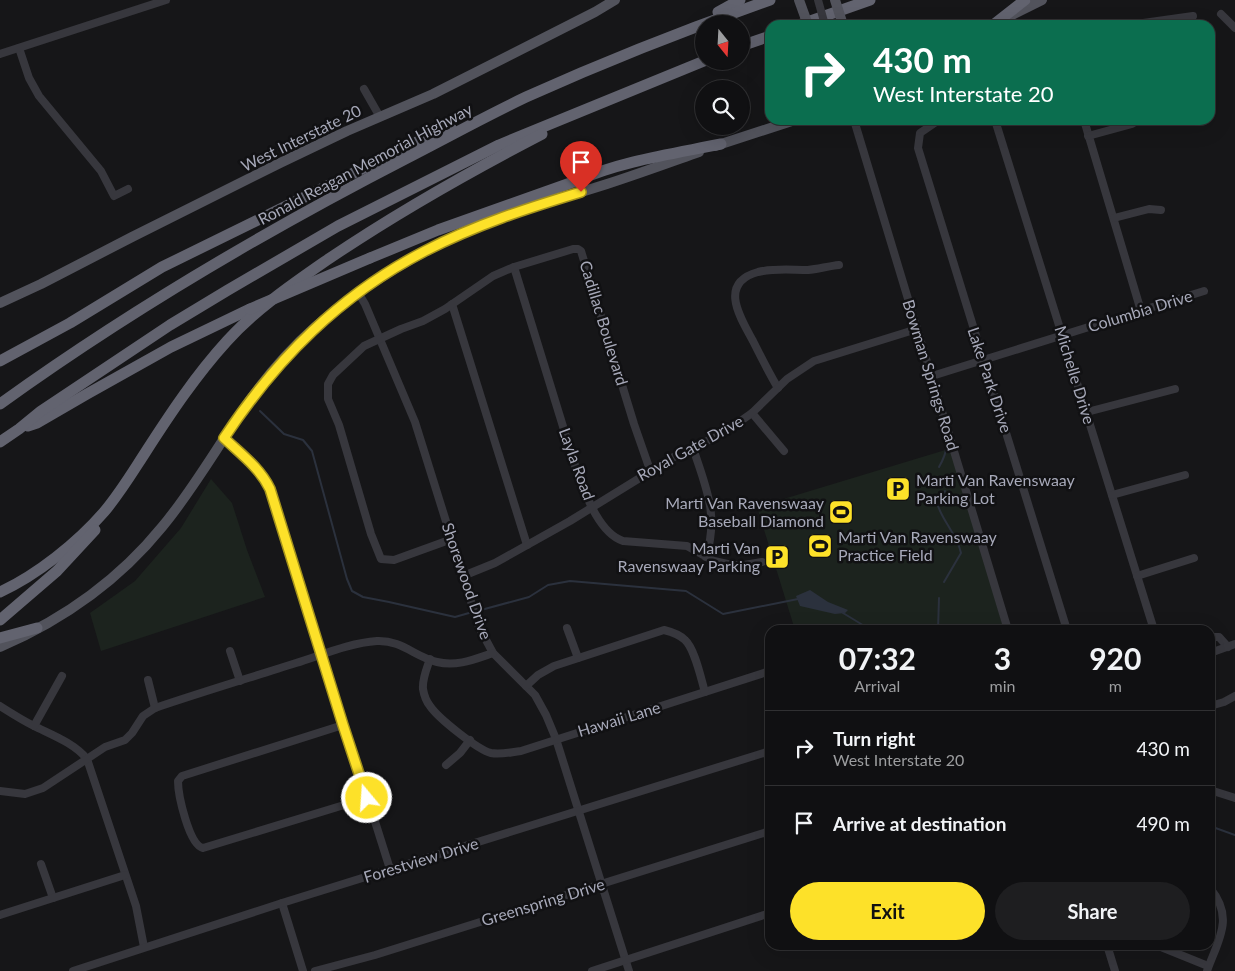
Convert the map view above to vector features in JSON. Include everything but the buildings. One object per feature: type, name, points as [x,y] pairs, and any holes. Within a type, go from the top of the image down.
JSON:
[{"type":"highway","points":[[685,30],[740,0]]},
{"type":"highway","name":"Ronald Reagan Memorial Highway","points":[[0,404],[108,330],[253,242],[363,181],[524,98],[598,65],[685,30],[770,0]]},
{"type":"highway","points":[[812,20],[870,0]]},
{"type":"highway","points":[[1000,20],[1025,0]]},
{"type":"highway","points":[[750,43],[765,38]]},
{"type":"highway","points":[[0,442],[49,405],[170,325],[338,226],[499,145],[695,65]]},
{"type":"highway","points":[[0,361],[70,323],[162,267],[421,140],[524,98]]},
{"type":"highway","points":[[0,592],[38,571],[94,523],[124,486],[186,392],[228,340],[283,290],[375,227],[482,165],[602,102]]},
{"type":"highway","points":[[19,429],[38,423],[171,347],[250,309],[438,230],[597,172],[721,144]]},
{"type":"highway","points":[[0,620],[26,600],[66,563],[102,522],[105,511]]},
{"type":"highway","points":[[0,638],[37,628]]},
{"type":"main road","name":"West Interstate 20","points":[[0,303],[42,284],[280,163],[433,94],[615,0]]},
{"type":"main road","points":[[799,0],[806,20]]},
{"type":"main road","points":[[835,0],[841,20]]},
{"type":"main road","points":[[1004,20],[1042,0]]},
{"type":"main road","points":[[0,647],[62,615],[98,590],[137,555],[162,528],[271,373],[316,327],[394,269],[426,251],[475,228],[532,207],[608,184],[778,125]]},
{"type":"street","points":[[0,54],[166,0]]},
{"type":"street","points":[[818,0],[824,20]]},
{"type":"street","points":[[1220,14],[1235,28]]},
{"type":"street","points":[[1165,20],[1193,16]]},
{"type":"street","points":[[19,48],[29,78],[39,96],[101,171],[114,196],[128,189]]},
{"type":"street","points":[[364,89],[380,117]]},
{"type":"street","name":"Bowman Springs Road","points":[[856,125],[1007,625]]},
{"type":"street","name":"Lake Park Drive","points":[[932,125],[918,136],[918,148],[1065,625]]},
{"type":"street","name":"Michelle Drive","points":[[996,125],[1152,625]]},
{"type":"street","points":[[1085,125],[1141,311]]},
{"type":"street","points":[[1088,136],[1128,125]]},
{"type":"street","points":[[1114,218],[1149,209],[1161,210]]},
{"type":"street","name":"Cadillac Boulevard","points":[[452,539],[394,560],[381,559],[371,534],[339,425],[328,399],[328,384],[330,379],[345,363],[364,346],[423,321],[493,276],[514,267],[573,249],[581,251],[650,470]]},
{"type":"street","points":[[778,388],[739,314],[735,296],[736,290],[744,279],[757,272],[792,268],[809,270],[838,264]]},
{"type":"street","name":"Layla Road","points":[[514,267],[577,472],[592,506],[606,529],[614,538],[626,542],[687,546],[706,557],[732,565],[744,566],[762,562]]},
{"type":"street","name":"Columbia Drive","points":[[932,376],[1204,291]]},
{"type":"street","name":"Shorewood Drive","points":[[359,294],[380,338],[415,422],[479,627],[492,653],[535,695],[556,738],[629,971]]},
{"type":"street","points":[[452,304],[527,546]]},
{"type":"street","name":"Royal Gate Drive","points":[[463,576],[495,563],[527,546],[650,470],[722,434],[752,413],[787,379],[814,361],[917,328]]},
{"type":"street","points":[[1087,412],[1175,389]]},
{"type":"street","points":[[752,413],[784,451]]},
{"type":"street","points":[[224,438],[255,467],[270,489],[390,869]]},
{"type":"street","points":[[693,448],[712,512],[710,543],[706,557]]},
{"type":"street","points":[[1112,495],[1185,475]]},
{"type":"street","points":[[1137,576],[1194,558]]},
{"type":"street","points":[[567,628],[578,658]]},
{"type":"street","points":[[526,686],[538,674],[554,666],[664,630],[676,633],[687,641],[705,692]]},
{"type":"street","points":[[1215,637],[1219,637],[1232,646]]},
{"type":"street","points":[[0,791],[15,794],[33,792],[43,788],[105,747],[125,740],[143,716],[155,708],[354,645],[378,641],[402,645],[436,662],[467,662],[492,653]]},
{"type":"street","points":[[1215,651],[1232,646]]},
{"type":"street","points":[[230,651],[240,681]]},
{"type":"street","name":"Hawaii Lane","points":[[430,659],[423,683],[424,695],[430,707],[478,747],[490,753],[503,754],[521,751],[556,738],[765,673]]},
{"type":"street","points":[[34,726],[62,676]]},
{"type":"street","points":[[148,680],[155,708]]},
{"type":"street","points":[[1215,705],[1235,696]]},
{"type":"street","points":[[0,706],[61,739],[83,754],[87,759],[140,920],[144,948]]},
{"type":"street","points":[[343,725],[179,778],[178,788],[189,828],[198,846],[203,848],[367,798]]},
{"type":"street","points":[[446,765],[460,753],[470,740]]},
{"type":"street","name":"Forestview Drive","points":[[73,971],[282,903],[765,753]]},
{"type":"street","points":[[1215,792],[1235,798]]},
{"type":"street","name":"Greenspring Drive","points":[[314,971],[374,955],[765,833]]},
{"type":"street","points":[[41,864],[53,898]]},
{"type":"street","points":[[0,915],[125,875]]},
{"type":"street","points":[[1167,950],[1208,969],[1224,928],[1223,914],[1215,895]]},
{"type":"street","points":[[282,903],[303,971]]},
{"type":"street","points":[[592,971],[765,915]]},
{"type":"street","points":[[1109,950],[1115,971]]},
{"type":"shaded area","points":[[952,448],[1003,625],[793,625],[757,507]]},
{"type":"shaded area","points":[[211,479],[232,503],[265,597],[101,651],[90,613],[135,581],[181,528]]},
{"type":"water","points":[[810,590],[828,602],[848,610],[845,613],[835,614],[800,606],[796,596]]},
{"type":"waterway","points":[[923,371],[931,396]]},
{"type":"waterway","points":[[260,411],[284,434],[303,440],[312,451],[347,579],[352,591],[363,597],[455,617],[469,613]]},
{"type":"waterway","points":[[939,420],[946,444],[945,454],[939,467]]},
{"type":"waterway","points":[[944,582],[961,553],[937,503],[945,491]]},
{"type":"waterway","points":[[481,610],[529,597],[548,585],[570,581],[686,591],[723,614],[798,599]]},
{"type":"waterway","points":[[938,625],[939,598]]},
{"type":"waterway","points":[[843,613],[863,625]]},
{"type":"waterway","points":[[1215,828],[1235,835]]},
{"type":"place","name":"Marti Van Ravenswaay Parking Lot","points":[[898,489]]},
{"type":"place","name":"Marti Van Ravenswaay Baseball Diamond","points":[[841,512]]},
{"type":"place","name":"Marti Van Ravenswaay Practice Field","points":[[820,546]]},
{"type":"place","name":"Marti Van Ravenswaay Parking","points":[[777,557]]},
{"type":"route","points":[[367,798],[270,489],[255,467],[224,438],[246,405],[271,373],[316,327],[394,269],[426,251],[475,228],[532,207],[581,192]]}]
